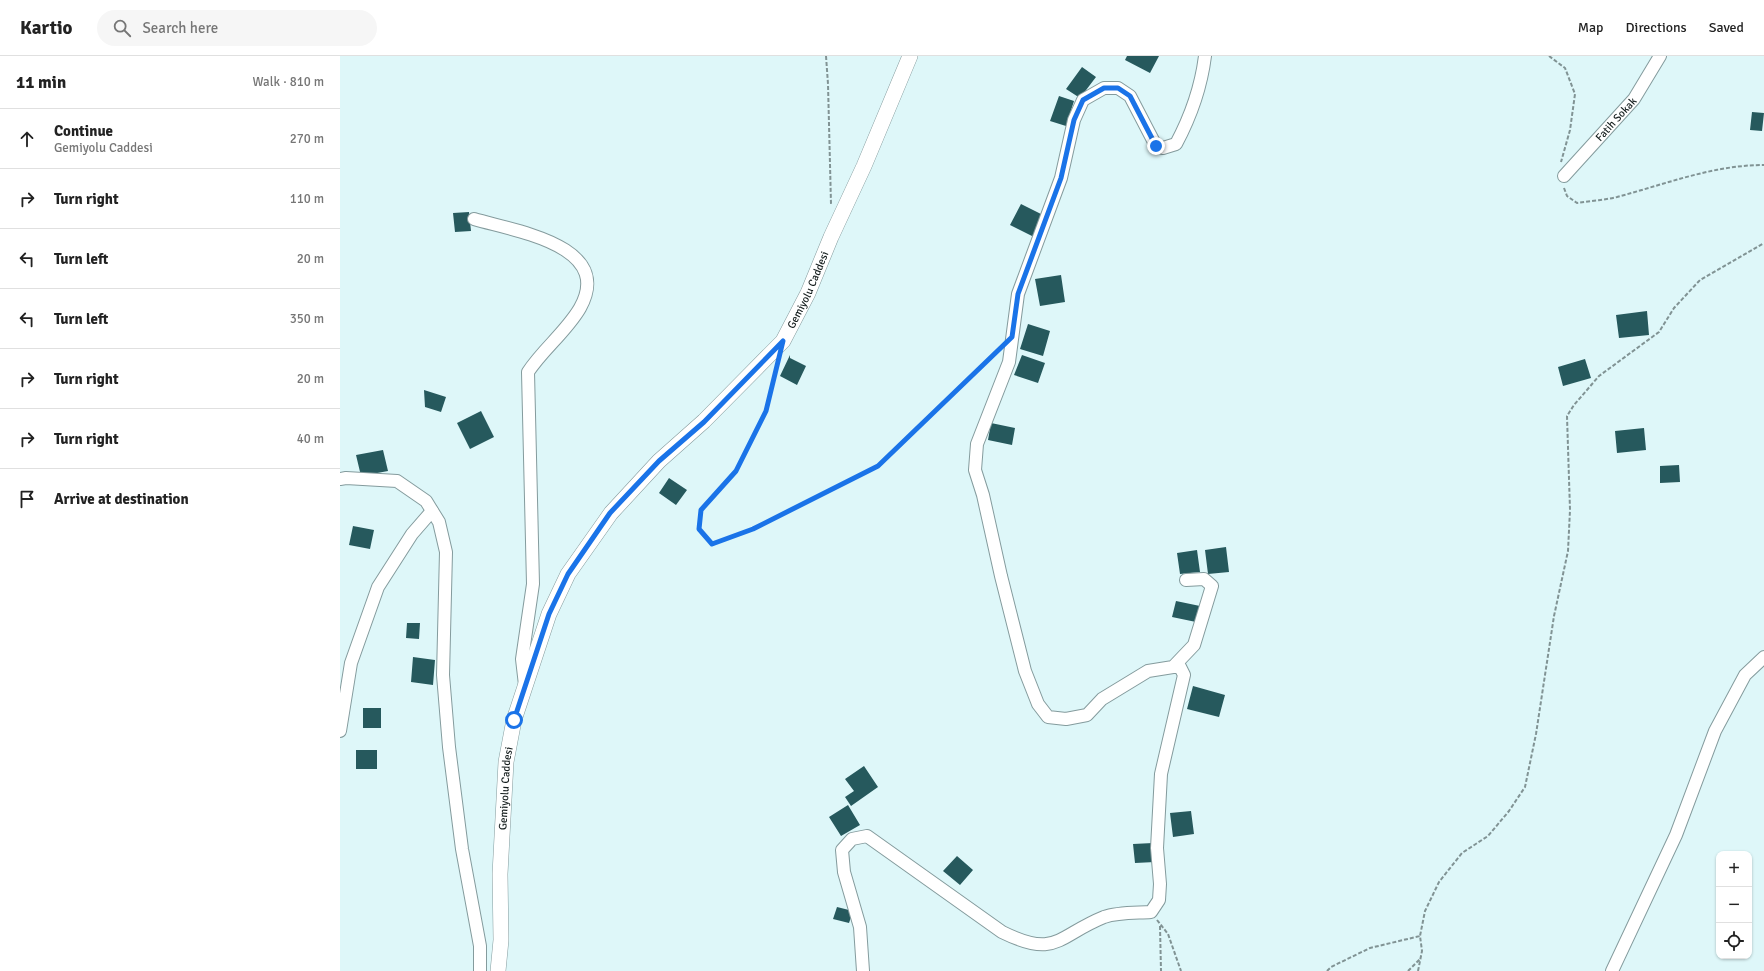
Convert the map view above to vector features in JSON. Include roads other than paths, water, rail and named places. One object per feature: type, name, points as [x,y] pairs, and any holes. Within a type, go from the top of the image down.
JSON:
[{"type":"street","name":"Gemiyolu Caddesi","points":[[498,971],[506,762],[514,720],[549,614],[568,574],[610,513],[659,461],[704,422],[783,341],[808,293],[910,56]]},
{"type":"street","points":[[863,971],[860,927],[844,872],[842,850],[852,839],[867,836],[885,851],[943,889],[1002,932],[1023,942],[1041,945],[1056,943],[1106,916],[1150,912],[1159,900],[1160,884],[1157,848],[1161,774],[1184,675],[1180,666],[1148,671],[1102,699],[1087,715],[1066,719],[1048,717],[1038,704],[1025,671],[1000,576],[983,495],[975,470],[978,444],[1008,362],[1018,294],[1061,178],[1074,120],[1083,100],[1104,88],[1118,88],[1130,96],[1156,146],[1163,148],[1176,144],[1187,124],[1202,82],[1206,56]]},
{"type":"street","name":"Fatih Sokak","points":[[1564,176],[1634,99],[1660,56]]},
{"type":"street","points":[[474,219],[551,241],[568,250],[581,264],[587,277],[587,294],[579,309],[551,346],[536,360],[528,372],[530,394],[533,584],[522,659],[525,684]]},
{"type":"street","points":[[340,479],[346,478],[397,481],[426,501],[440,522],[446,552],[443,674],[449,747],[462,849],[480,946],[480,971]]},
{"type":"street","points":[[340,731],[351,663],[378,587],[412,534],[432,511]]},
{"type":"street","points":[[1173,666],[1194,645],[1212,586],[1204,579],[1186,580]]},
{"type":"street","points":[[1612,971],[1676,835],[1715,731],[1745,675],[1764,657]]}]
